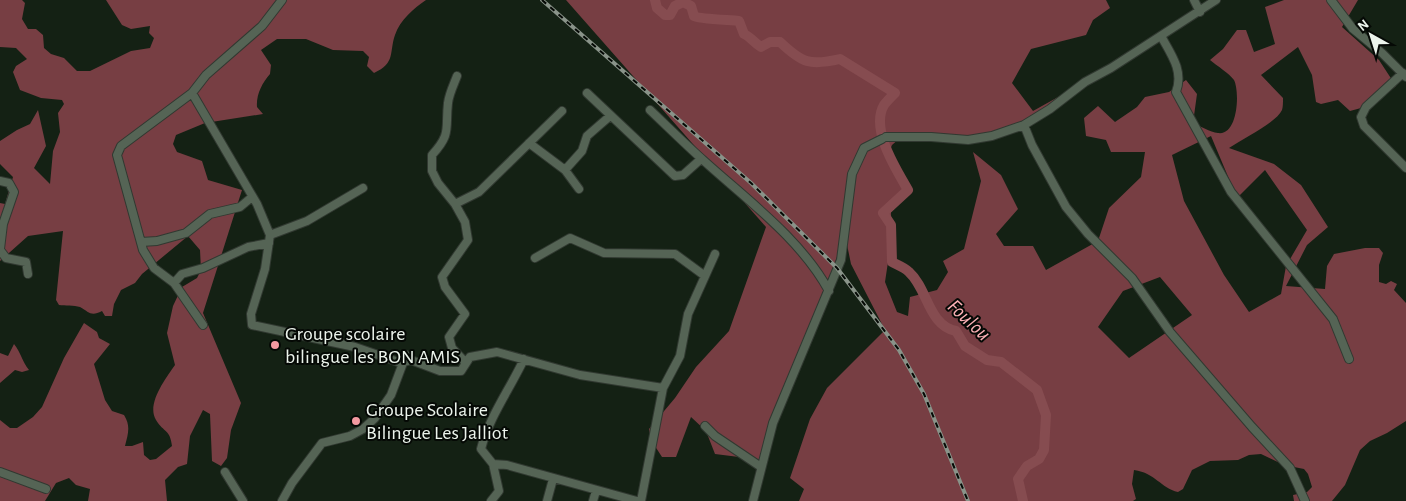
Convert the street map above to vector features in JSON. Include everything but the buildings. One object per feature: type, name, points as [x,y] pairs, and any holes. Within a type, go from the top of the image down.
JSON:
[{"type":"street","points":[[204,325],[174,283],[154,268],[143,250],[117,155],[121,146],[192,92],[206,75],[262,26],[282,0]]},
{"type":"street","points":[[1194,0],[1200,12]]},
{"type":"street","points":[[753,501],[773,423],[841,260],[852,174],[864,148],[884,138],[931,137],[968,140],[992,136],[1024,124],[1050,109],[1085,82],[1162,36],[1216,0]]},
{"type":"street","points":[[1331,0],[1353,29],[1404,75],[1366,107],[1362,117],[1364,126],[1406,168]]},
{"type":"street","points":[[1162,36],[1177,66],[1180,82],[1176,92],[1222,177],[1231,192],[1333,319],[1348,359]]},
{"type":"street","points":[[457,76],[448,102],[448,127],[442,144],[432,155],[432,171],[465,222],[468,240],[442,277],[445,287],[466,314],[449,338],[452,348],[466,363]]},
{"type":"street","points":[[192,92],[252,197],[270,239],[265,269],[251,314],[252,325],[355,347],[401,363],[411,360],[440,371],[461,371],[470,358],[497,352],[580,375],[663,388]]},
{"type":"street","points":[[587,93],[675,176],[683,175],[702,160]]},
{"type":"street","points":[[650,110],[702,160],[758,209],[816,266],[829,291]]},
{"type":"street","points":[[455,204],[479,192],[562,111]]},
{"type":"street","points":[[565,170],[582,151],[587,136],[610,116]]},
{"type":"street","points":[[1024,124],[1032,145],[1066,207],[1088,234],[1132,278],[1170,332],[1290,468],[1305,501]]},
{"type":"street","points":[[529,143],[565,170],[579,189]]},
{"type":"street","points":[[0,181],[9,182],[14,192],[3,224],[0,250],[6,258],[26,262],[28,274]]},
{"type":"street","points":[[174,283],[182,274],[203,268],[270,239],[307,221],[363,188]]},
{"type":"street","points":[[141,242],[157,241],[186,233],[210,214],[240,207],[252,197]]},
{"type":"street","points":[[535,258],[570,238],[604,253],[675,254],[705,276]]},
{"type":"street","points":[[641,501],[663,388],[680,356],[688,314],[714,254]]},
{"type":"street","points":[[282,501],[292,483],[322,443],[350,436],[363,429],[375,418],[391,395],[401,363],[406,355]]},
{"type":"street","points":[[491,501],[498,491],[492,464],[481,449],[486,431],[512,386],[524,359]]},
{"type":"street","points":[[705,426],[715,436],[761,467]]},
{"type":"street","points":[[492,464],[507,465],[637,501]]},
{"type":"street","points":[[0,472],[46,489]]},
{"type":"street","points":[[225,472],[243,501]]},
{"type":"street","points":[[547,501],[553,479]]},
{"type":"street","points":[[593,501],[596,491]]},
{"type":"shaded area","points":[[0,0],[22,0],[25,3],[22,19],[28,29],[36,29],[43,35],[44,48],[51,54],[64,58],[77,71],[90,71],[131,51],[150,48],[154,38],[149,33],[150,26],[131,29],[122,25],[106,0],[426,0],[400,24],[393,41],[389,61],[374,73],[367,66],[369,57],[363,51],[333,50],[306,39],[277,39],[261,50],[271,65],[270,74],[262,85],[257,98],[257,107],[263,114],[205,123],[176,135],[173,144],[177,152],[202,161],[208,180],[242,190],[203,313],[241,403],[231,430],[227,458],[221,466],[212,461],[210,414],[203,410],[190,436],[187,464],[178,467],[165,480],[167,501],[88,501],[90,489],[76,485],[69,478],[56,483],[45,501],[0,501],[0,420],[10,428],[17,428],[33,417],[42,407],[64,358],[84,323],[97,332],[99,338],[110,344],[94,364],[105,400],[112,411],[124,415],[128,423],[125,446],[132,446],[143,442],[144,455],[150,460],[156,459],[172,446],[168,434],[156,420],[153,406],[158,391],[175,365],[167,333],[173,306],[182,287],[197,278],[201,270],[200,250],[188,236],[142,274],[135,283],[121,290],[114,304],[112,316],[105,316],[102,311],[93,314],[78,306],[59,305],[56,300],[63,231],[28,236],[0,261],[0,203],[5,204],[13,177],[0,164],[0,141],[30,124],[38,110],[46,146],[34,168],[50,184],[53,151],[60,132],[58,113],[64,104],[62,100],[41,98],[20,90],[13,72],[16,66],[27,59],[16,48],[0,47]]},
{"type":"shaded area","points":[[566,0],[1106,0],[1110,8],[1093,20],[1086,35],[1031,49],[1012,83],[1033,111],[1085,82],[1050,109],[992,136],[900,138],[892,145],[888,155],[908,190],[891,212],[892,262],[888,262],[885,282],[897,312],[908,316],[910,297],[937,290],[948,272],[943,261],[964,249],[981,181],[973,152],[1001,175],[1018,209],[996,234],[1004,246],[1033,246],[1046,270],[1098,241],[1109,208],[1141,177],[1145,152],[1111,152],[1106,140],[1086,136],[1084,118],[1098,106],[1115,122],[1137,107],[1145,97],[1169,92],[1186,80],[1197,94],[1193,123],[1218,133],[1225,132],[1230,128],[1236,112],[1236,86],[1232,77],[1210,60],[1223,49],[1237,30],[1246,30],[1254,52],[1275,44],[1265,7],[1284,0],[1358,0],[1342,27],[1379,60],[1396,86],[1372,105],[1350,111],[1338,100],[1321,104],[1316,102],[1312,75],[1298,47],[1261,75],[1283,98],[1283,106],[1279,115],[1229,148],[1274,164],[1301,185],[1328,227],[1307,245],[1286,286],[1325,289],[1327,266],[1334,254],[1365,248],[1379,248],[1383,253],[1379,265],[1379,282],[1386,284],[1391,281],[1397,284],[1394,290],[1406,303],[1406,421],[1370,441],[1360,450],[1345,485],[1332,501],[1294,501],[1293,495],[1307,492],[1312,487],[1308,474],[1304,469],[1284,465],[1261,454],[1249,455],[1238,460],[1210,461],[1192,470],[1183,489],[1178,492],[1148,474],[1134,470],[1132,484],[1136,499],[1133,501],[799,501],[804,489],[790,478],[810,419],[827,388],[885,330],[851,264],[845,235],[763,460],[715,454],[706,431],[691,417],[676,457],[662,457],[651,440],[649,429],[675,398],[696,367],[729,331],[766,227]],"holes":[[[1211,136],[1237,198],[1265,170],[1307,230],[1286,266],[1281,294],[1249,312],[1224,275],[1184,201],[1172,155]],[[1160,277],[1192,315],[1129,358],[1098,327],[1123,291]]]},
{"type":"shaded area","points":[[14,344],[29,370],[22,372],[15,370],[0,383],[0,353],[8,356]]},
{"type":"waterway","name":"Foulou","points":[[655,0],[657,8],[665,15],[670,15],[675,6],[683,2],[691,6],[694,16],[739,21],[744,34],[761,47],[770,42],[780,42],[794,54],[807,61],[821,62],[840,59],[895,93],[884,105],[880,125],[886,149],[908,190],[883,213],[891,225],[892,262],[903,267],[915,279],[934,314],[940,322],[956,331],[965,346],[987,360],[1001,362],[1037,390],[1046,415],[1044,450],[1039,459],[1027,466],[1018,479],[1023,501]]},
{"type":"railway","points":[[542,0],[751,183],[837,268],[899,350],[924,394],[968,501]]},
{"type":"place","name":"Groupe scolaire bilingue les BON AMIS","points":[[275,345]]},
{"type":"place","name":"Groupe Scolaire Bilingue Les Jalliot","points":[[356,421]]}]
